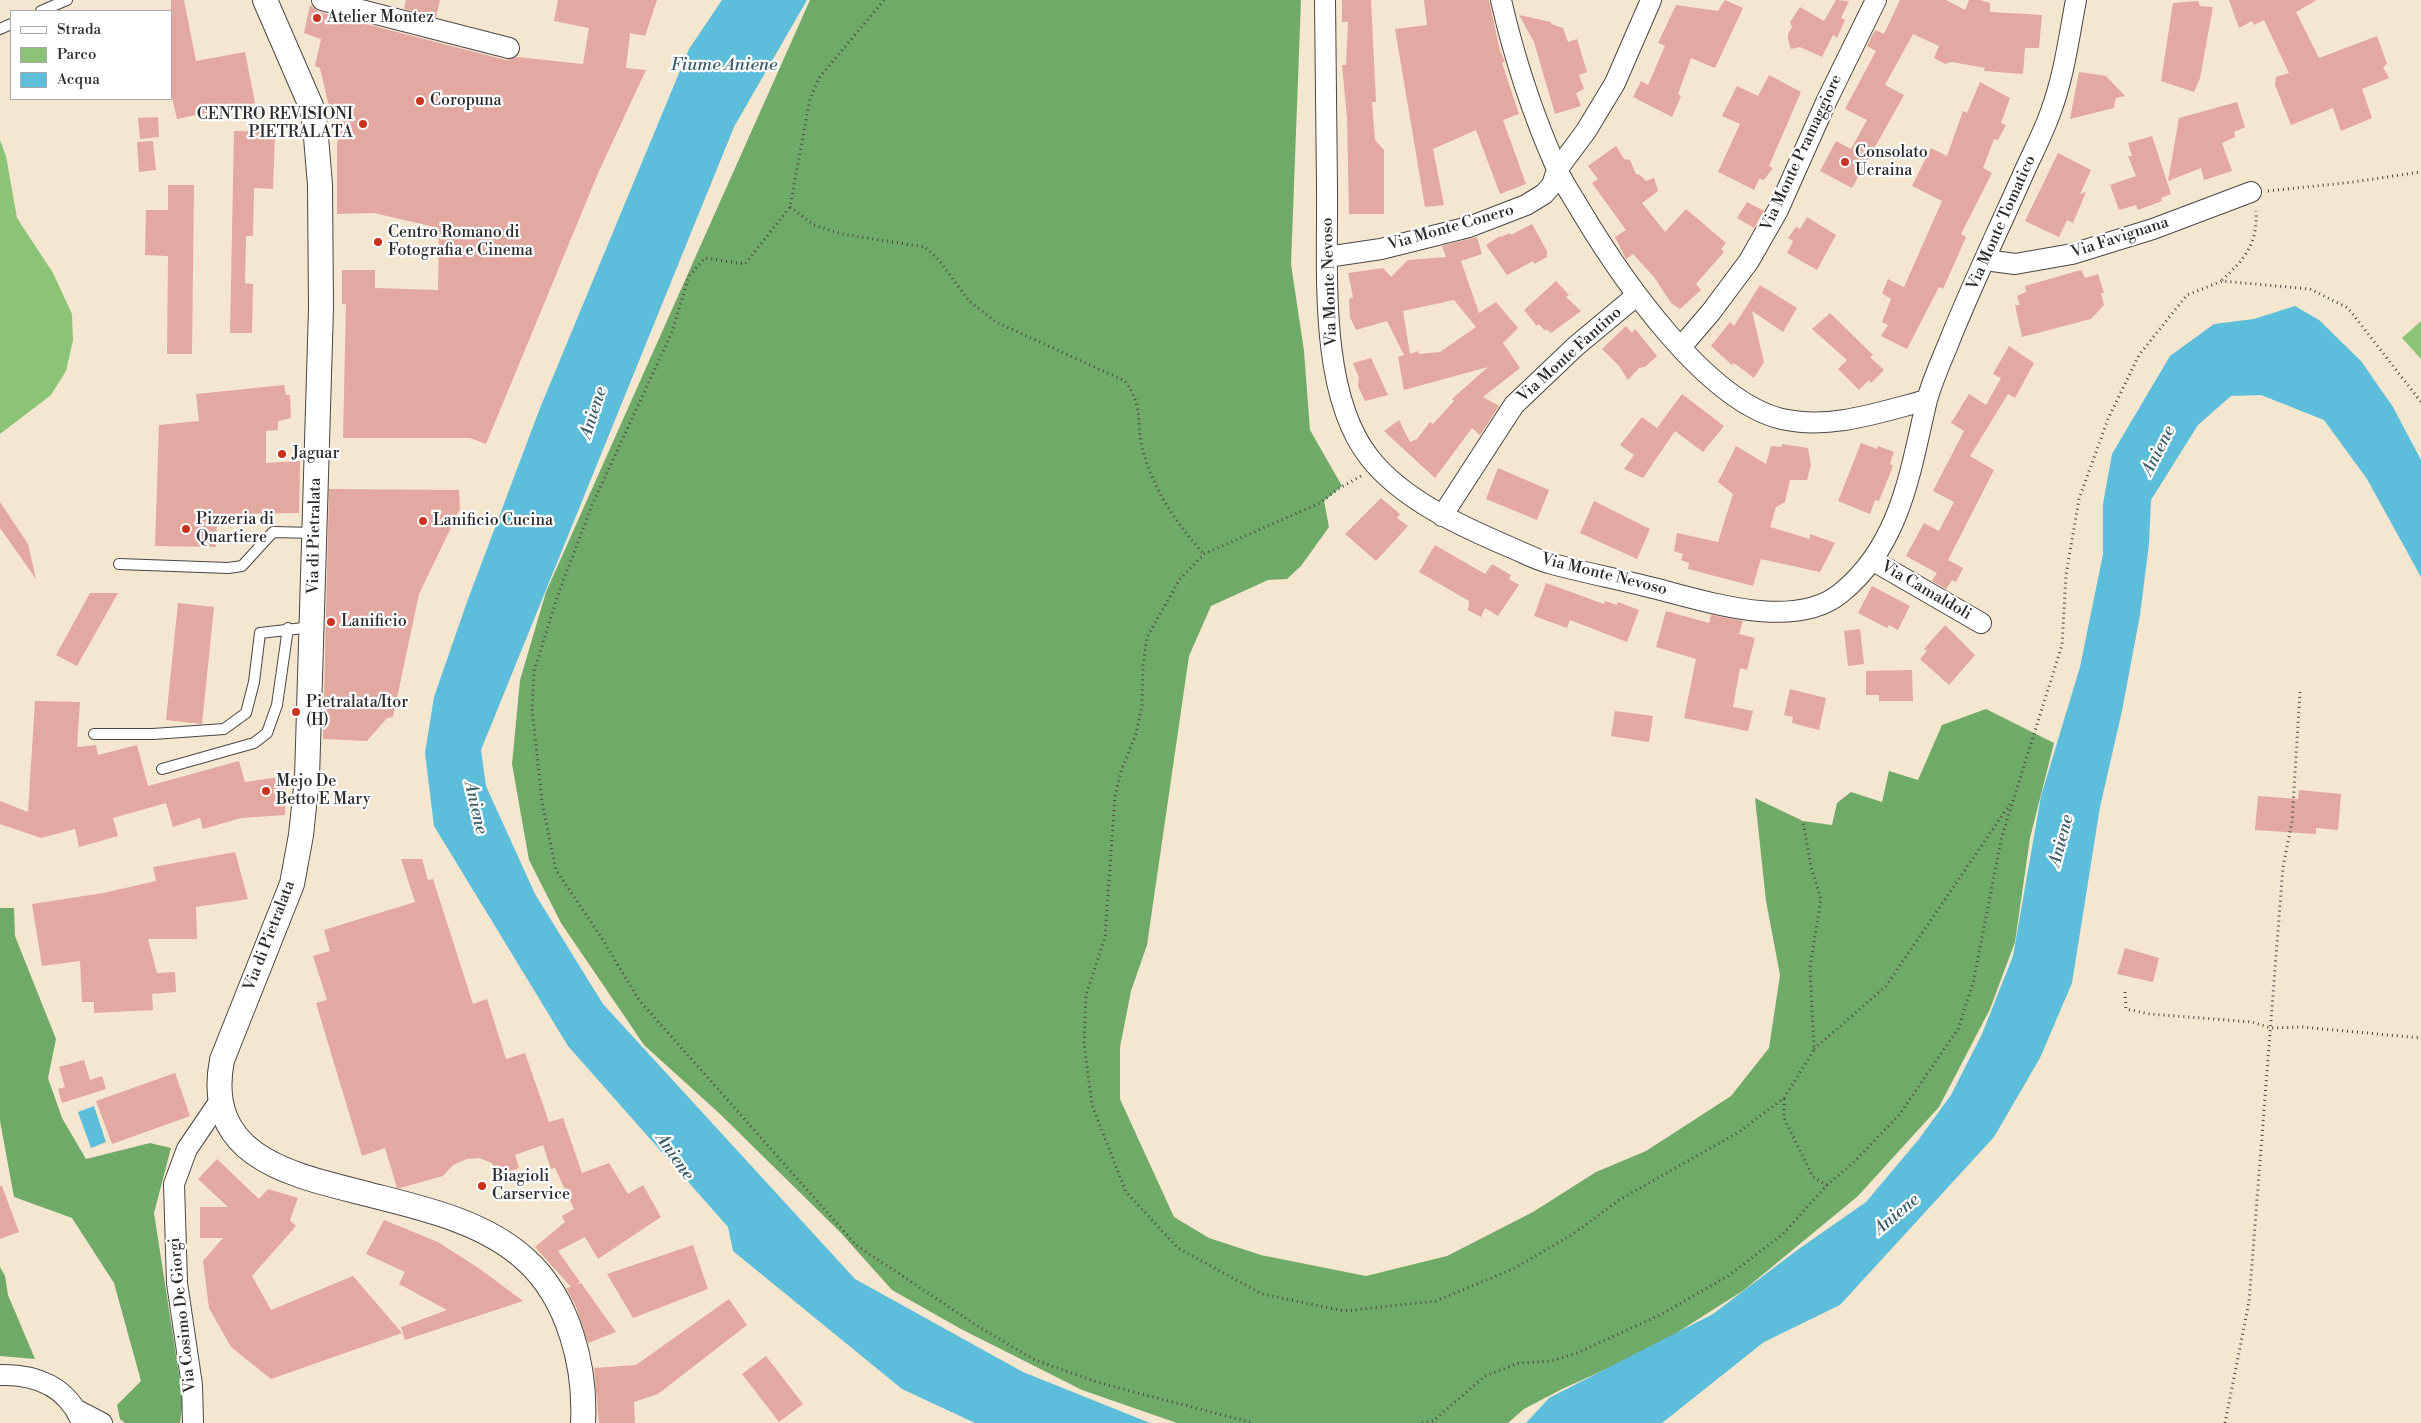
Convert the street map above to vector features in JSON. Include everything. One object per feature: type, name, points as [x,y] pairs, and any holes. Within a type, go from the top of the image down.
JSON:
[{"type":"street","name":"Via di Pietralata","points":[[265,0],[308,99],[317,137],[322,223],[315,533],[306,778],[295,869],[283,910],[222,1060],[219,1076],[221,1099],[227,1122],[239,1140],[256,1155],[275,1166],[305,1178],[421,1209],[466,1224],[502,1242],[526,1259],[550,1289],[569,1330],[581,1376],[583,1423]]},
{"type":"street","points":[[322,0],[509,48]]},
{"type":"street","name":"Via Monte Nevoso","points":[[1325,0],[1328,257],[1330,318],[1336,382],[1350,426],[1366,454],[1377,467],[1398,485],[1442,516],[1545,562],[1767,612],[1795,612],[1823,604],[1842,592],[1872,560],[1889,533],[1904,499],[1919,442],[1927,400]]},
{"type":"street","points":[[1501,0],[1522,76],[1557,170],[1600,243],[1636,296],[1681,347],[1734,394],[1758,410],[1780,418],[1808,422],[1837,422],[1927,400]]},
{"type":"street","name":"Via Monte Conero","points":[[1328,257],[1381,249],[1439,235],[1490,219],[1536,200],[1552,185],[1557,170],[1586,131],[1615,83],[1651,0]]},
{"type":"street","name":"Via Monte Pramaggiore","points":[[1681,347],[1711,312],[1749,261],[1778,210],[1831,92],[1876,0]]},
{"type":"street","name":"Via Monte Tomatico","points":[[1927,400],[1950,339],[2050,116],[2068,43],[2076,0]]},
{"type":"street","name":"Via Favignana","points":[[1985,260],[2015,264],[2047,260],[2072,254],[2153,229],[2251,192]]},
{"type":"street","name":"Via Monte Fantino","points":[[1442,516],[1514,405],[1576,346],[1636,296]]},
{"type":"street","name":"Via Camaldoli","points":[[1872,560],[1981,622]]},
{"type":"street","name":"Via Cosimo De Giorgi","points":[[193,1423],[192,1385],[177,1284],[172,1199],[174,1184],[187,1149],[221,1099]]},
{"type":"street","points":[[0,1376],[27,1376],[42,1380],[64,1395],[80,1417],[102,1423]]},
{"type":"lane","points":[[43,10],[67,0]]},
{"type":"lane","points":[[119,564],[228,568],[242,566],[273,532],[315,533]]},
{"type":"lane","points":[[94,734],[153,734],[224,729],[246,712],[254,682],[260,633],[288,628],[312,627]]},
{"type":"lane","points":[[162,769],[254,743],[267,734],[277,705],[288,628]]},
{"type":"path","points":[[884,0],[819,78],[810,99],[790,207],[745,264],[705,258],[689,276],[672,332],[592,505],[559,592],[534,671],[532,708],[542,802],[556,870],[640,1000],[856,1245],[979,1327],[1034,1360],[1100,1383],[1253,1423]]},
{"type":"path","points":[[1422,1423],[1434,1421],[1485,1376],[1518,1362],[1551,1361],[1577,1353],[1662,1314],[1728,1276],[1783,1234],[1827,1185],[1855,1162],[1899,1115],[1958,1029],[1973,983],[1988,901],[2012,801],[2062,645],[2066,575],[2080,498],[2108,419],[2139,355],[2187,295],[2222,281],[2244,259],[2257,229],[2251,192],[2353,182],[2421,172]]},
{"type":"path","points":[[790,207],[814,225],[842,234],[924,246],[939,260],[969,301],[996,322],[1125,381],[1134,394],[1139,407],[1142,445],[1148,468],[1188,537],[1204,554]]},
{"type":"path","points":[[2222,281],[2310,289],[2348,308],[2421,402]]},
{"type":"path","points":[[1377,467],[1338,489],[1320,503],[1204,554],[1180,579],[1147,637],[1143,666],[1142,706],[1136,734],[1122,768],[1115,796],[1105,937],[1086,995],[1084,1043],[1092,1105],[1126,1192],[1178,1248],[1262,1294],[1344,1311],[1436,1301],[1513,1269],[1564,1239],[1619,1200],[1739,1132],[1784,1098],[1814,1050],[1886,986],[2012,801]]},
{"type":"path","points":[[2225,1423],[2249,1302],[2283,867],[2292,822],[2300,692]]},
{"type":"path","points":[[1803,821],[1811,867],[1821,899],[1810,967],[1814,1050]]},
{"type":"path","points":[[2124,992],[2126,1009],[2150,1014],[2252,1022],[2271,1028],[2302,1027],[2421,1038]]},
{"type":"path","points":[[1784,1098],[1784,1118],[1813,1177],[1827,1185]]},
{"type":"green space","points":[[810,0],[1301,0],[1291,264],[1304,351],[1310,430],[1342,486],[1324,501],[1329,527],[1301,566],[1287,579],[1268,580],[1211,606],[1189,656],[1147,945],[1131,991],[1120,1047],[1120,1099],[1174,1217],[1209,1238],[1261,1255],[1366,1276],[1447,1256],[1533,1212],[1596,1172],[1646,1151],[1731,1096],[1769,1048],[1780,975],[1766,901],[1755,798],[1803,821],[1832,825],[1837,803],[1851,792],[1882,802],[1889,771],[1918,780],[1942,725],[1986,709],[2054,743],[2030,838],[2015,942],[1990,1009],[1939,1107],[1858,1196],[1744,1290],[1653,1348],[1562,1389],[1524,1409],[1508,1423],[1177,1423],[1082,1390],[961,1329],[892,1290],[840,1232],[720,1114],[644,1045],[561,923],[529,860],[512,764],[520,680],[546,592]]},
{"type":"green space","points":[[0,140],[6,156],[17,218],[53,273],[72,314],[73,340],[66,371],[51,395],[0,434]]},
{"type":"green space","points":[[2421,321],[2421,359],[2402,338]]},
{"type":"green space","points":[[0,908],[14,908],[15,936],[56,1039],[48,1078],[62,1118],[86,1159],[150,1143],[171,1148],[154,1213],[183,1400],[180,1423],[125,1423],[120,1419],[117,1405],[141,1381],[114,1283],[72,1218],[14,1197],[0,1121]]},
{"type":"green space","points":[[0,1267],[5,1276],[8,1295],[35,1359],[0,1356]]},
{"type":"water","name":"Fiume Aniene","points":[[722,0],[807,0],[734,127],[481,750],[486,786],[535,894],[603,1004],[855,1279],[1023,1372],[1150,1423],[975,1423],[902,1389],[733,1251],[728,1227],[568,1046],[434,826],[425,753],[434,697],[467,602],[540,408],[689,49]]},
{"type":"water","name":"Aniene","points":[[2295,306],[2319,320],[2361,361],[2393,407],[2421,460],[2421,577],[2367,479],[2324,420],[2261,395],[2231,396],[2198,425],[2151,500],[2149,544],[2140,615],[2122,711],[2100,807],[2072,983],[2040,1058],[1994,1137],[1840,1305],[1764,1342],[1662,1423],[1526,1423],[1549,1398],[1713,1314],[1796,1251],[1866,1202],[1919,1139],[1951,1095],[1982,1034],[2013,956],[2041,796],[2080,667],[2103,554],[2103,504],[2112,454],[2170,356],[2214,324],[2254,319]]},
{"type":"water","points":[[94,1106],[106,1142],[91,1148],[78,1112]]},
{"type":"building","points":[[171,0],[184,0],[196,61],[245,52],[255,103],[177,119],[172,97]]},
{"type":"building","points":[[406,0],[440,0],[436,17],[404,9]]},
{"type":"building","points":[[558,0],[657,0],[645,36],[630,33],[626,68],[646,70],[599,171],[486,444],[470,438],[343,438],[346,304],[342,304],[342,270],[375,270],[375,288],[438,290],[439,228],[374,213],[337,214],[337,144],[344,115],[330,111],[320,68],[315,66],[321,39],[304,33],[310,5],[319,12],[506,60],[517,57],[583,64],[589,28],[554,21]]},
{"type":"building","points":[[1342,0],[1371,0],[1376,102],[1372,102],[1375,140],[1384,150],[1384,214],[1349,214],[1347,118],[1342,65],[1346,65],[1348,22],[1342,22]]},
{"type":"building","points":[[1424,0],[1489,0],[1500,51],[1505,62],[1502,63],[1519,114],[1503,120],[1526,184],[1500,194],[1476,130],[1433,149],[1444,205],[1425,207],[1395,29],[1427,25]]},
{"type":"building","points":[[1725,0],[1743,8],[1715,68],[1691,58],[1678,94],[1681,96],[1672,117],[1633,97],[1641,81],[1648,85],[1665,46],[1658,43],[1676,5],[1718,11]]},
{"type":"building","points":[[1836,0],[1849,1],[1841,18],[1845,20],[1837,38],[1833,35],[1822,57],[1800,47],[1791,49],[1788,40],[1788,34],[1792,27],[1790,22],[1800,7],[1824,21]]},
{"type":"building","points":[[1900,0],[1946,0],[1965,10],[1969,0],[1980,0],[1990,3],[1990,12],[2042,15],[2039,48],[2025,48],[2023,74],[1984,71],[1985,68],[1952,62],[1945,64],[1934,58],[1939,46],[1913,34],[1885,85],[1904,95],[1852,188],[1820,171],[1836,141],[1851,149],[1867,120],[1845,109],[1876,51],[1867,46],[1875,30],[1884,34]]},
{"type":"building","points":[[2229,0],[2317,0],[2296,12],[2319,58],[2377,36],[2387,64],[2383,67],[2389,78],[2362,89],[2372,118],[2341,131],[2333,108],[2291,125],[2275,85],[2276,77],[2289,73],[2264,20],[2254,25],[2252,21],[2239,28]]},
{"type":"building","points":[[2198,1],[2200,6],[2213,7],[2200,78],[2194,92],[2161,81],[2173,3]]},
{"type":"building","points":[[1519,15],[1551,22],[1551,24],[1563,28],[1568,42],[1577,39],[1587,72],[1579,75],[1584,89],[1576,93],[1581,106],[1555,114],[1534,42]]},
{"type":"building","points":[[2079,72],[2106,76],[2125,96],[2116,98],[2114,108],[2070,119]]},
{"type":"building","points":[[1769,75],[1801,92],[1769,166],[1773,168],[1764,180],[1759,179],[1754,190],[1718,172],[1740,124],[1722,116],[1737,86],[1758,96]]},
{"type":"building","points":[[1980,82],[2010,98],[2001,123],[2006,125],[1998,140],[1994,139],[1983,168],[1992,173],[1961,234],[1966,237],[1943,289],[1939,287],[1907,349],[1881,336],[1888,325],[1882,322],[1891,299],[1882,293],[1888,279],[1904,287],[1942,201],[1912,186],[1931,148],[1947,156],[1963,111],[1967,113]]},
{"type":"building","points":[[2237,102],[2245,127],[2234,132],[2235,137],[2222,143],[2232,171],[2204,180],[2201,168],[2168,181],[2179,118]]},
{"type":"building","points":[[158,117],[159,137],[140,139],[138,118]]},
{"type":"building","points":[[234,131],[275,132],[273,189],[254,188],[253,236],[246,236],[245,283],[253,284],[252,333],[230,333]]},
{"type":"building","points":[[2152,136],[2171,194],[2161,198],[2162,201],[2138,210],[2136,205],[2119,210],[2110,185],[2136,176],[2128,156],[2132,156],[2128,143]]},
{"type":"building","points":[[153,141],[156,170],[139,172],[137,142]]},
{"type":"building","points":[[1616,146],[1624,159],[1630,160],[1636,174],[1646,181],[1654,178],[1658,191],[1642,203],[1665,232],[1686,209],[1726,243],[1721,249],[1724,252],[1696,284],[1701,290],[1680,309],[1671,303],[1654,277],[1633,254],[1626,259],[1615,237],[1626,230],[1592,183],[1598,179],[1588,166]]},
{"type":"building","points":[[2058,153],[2091,170],[2080,194],[2086,192],[2073,223],[2067,220],[2059,237],[2025,221]]},
{"type":"building","points":[[168,185],[194,185],[192,354],[167,354],[168,256],[145,255],[146,210],[168,210]]},
{"type":"building","points":[[1747,202],[1764,211],[1754,228],[1737,218]]},
{"type":"building","points":[[1807,217],[1836,235],[1817,270],[1787,253],[1793,241],[1788,238],[1796,227],[1800,229]]},
{"type":"building","points":[[1532,224],[1547,251],[1547,257],[1534,264],[1533,261],[1507,275],[1486,245],[1500,236],[1510,233],[1511,235]]},
{"type":"building","points":[[1477,237],[1482,254],[1461,261],[1479,313],[1496,302],[1518,328],[1503,343],[1520,368],[1483,397],[1499,406],[1480,435],[1472,428],[1435,478],[1384,431],[1399,420],[1410,442],[1417,439],[1430,422],[1433,424],[1454,401],[1452,399],[1488,367],[1404,390],[1398,357],[1404,355],[1387,321],[1356,330],[1350,317],[1349,299],[1353,297],[1348,273],[1383,268],[1391,277],[1408,260],[1446,257],[1442,246]],"holes":[[[1454,300],[1476,327],[1440,352],[1419,354],[1418,351],[1410,354],[1403,311]]]},
{"type":"building","points":[[2081,270],[2085,278],[2098,274],[2104,293],[2101,293],[2104,305],[2091,319],[2022,337],[2015,305],[2020,305],[2017,296],[2026,292],[2025,286]]},
{"type":"building","points":[[1556,281],[1569,295],[1566,297],[1581,311],[1551,333],[1546,329],[1545,331],[1539,324],[1537,326],[1524,310]]},
{"type":"building","points":[[1760,285],[1797,308],[1783,332],[1752,311],[1764,362],[1754,378],[1734,363],[1732,365],[1711,346],[1730,322],[1734,326]]},
{"type":"building","points":[[1830,313],[1873,355],[1870,357],[1884,370],[1871,383],[1869,380],[1859,390],[1838,369],[1847,360],[1812,329]]},
{"type":"building","points":[[1626,326],[1632,333],[1635,329],[1657,356],[1645,367],[1639,368],[1628,380],[1619,366],[1602,349]]},
{"type":"building","points":[[2009,346],[2034,363],[2015,398],[2008,394],[1970,456],[1994,470],[1948,560],[1963,568],[1956,582],[1952,580],[1946,589],[1932,581],[1937,573],[1906,556],[1924,523],[1939,531],[1954,502],[1933,491],[1964,431],[1951,423],[1969,394],[1986,405],[2001,378],[1993,374]]},
{"type":"building","points":[[1371,358],[1388,395],[1365,401],[1358,386],[1359,378],[1353,363]]},
{"type":"building","points":[[284,385],[286,395],[290,395],[291,418],[278,421],[278,430],[266,431],[266,463],[300,461],[299,513],[217,514],[216,547],[155,546],[159,425],[199,421],[196,394]]},
{"type":"building","points":[[1682,394],[1724,426],[1703,452],[1675,431],[1643,478],[1624,469],[1634,455],[1620,445],[1642,417],[1657,428]]},
{"type":"building","points":[[1861,443],[1877,449],[1878,446],[1894,452],[1890,464],[1893,466],[1879,501],[1875,500],[1870,514],[1838,501]]},
{"type":"building","points":[[1782,444],[1808,448],[1811,465],[1807,480],[1790,480],[1785,502],[1776,507],[1770,527],[1810,539],[1810,534],[1835,543],[1820,572],[1761,559],[1753,586],[1688,569],[1689,563],[1681,560],[1683,554],[1674,551],[1677,533],[1718,542],[1733,494],[1718,482],[1736,446],[1766,464],[1771,446],[1782,447]]},
{"type":"building","points":[[1498,468],[1549,490],[1537,520],[1486,499]]},
{"type":"building","points":[[329,489],[459,490],[460,509],[419,594],[393,717],[387,718],[367,741],[323,739]]},
{"type":"building","points":[[1381,498],[1400,514],[1397,518],[1408,526],[1376,561],[1345,534]]},
{"type":"building","points":[[1594,501],[1650,529],[1637,559],[1580,533]]},
{"type":"building","points":[[0,502],[28,544],[36,579],[0,528]]},
{"type":"building","points":[[1435,545],[1485,574],[1492,564],[1511,575],[1509,579],[1519,585],[1498,616],[1485,608],[1481,617],[1468,610],[1469,601],[1419,572]]},
{"type":"building","points":[[1546,583],[1604,604],[1605,601],[1617,605],[1618,602],[1639,610],[1627,642],[1570,620],[1567,628],[1534,616]]},
{"type":"building","points":[[1872,586],[1910,606],[1898,630],[1889,625],[1887,628],[1858,613]]},
{"type":"building","points":[[90,593],[118,593],[77,666],[56,655]]},
{"type":"building","points":[[178,603],[214,607],[202,724],[166,720]]},
{"type":"building","points":[[1666,611],[1709,623],[1711,615],[1743,621],[1739,634],[1755,638],[1747,670],[1740,668],[1733,707],[1753,711],[1748,731],[1684,718],[1696,659],[1656,647]]},
{"type":"building","points":[[1945,625],[1975,655],[1949,685],[1920,659],[1927,651],[1924,649]]},
{"type":"building","points":[[1860,629],[1864,664],[1848,666],[1844,631]]},
{"type":"building","points":[[1912,670],[1913,701],[1879,701],[1879,695],[1866,695],[1866,671]]},
{"type":"building","points":[[1790,689],[1826,698],[1819,730],[1792,723],[1793,717],[1784,715]]},
{"type":"building","points":[[35,701],[80,702],[77,747],[96,745],[98,755],[137,745],[148,786],[239,761],[245,782],[286,776],[285,815],[241,818],[203,829],[200,818],[173,827],[166,803],[113,818],[118,836],[79,847],[75,829],[41,838],[0,824],[0,801],[28,812]]},
{"type":"building","points":[[1615,711],[1653,716],[1649,742],[1611,736]]},
{"type":"building","points":[[2299,790],[2341,794],[2338,830],[2316,828],[2316,834],[2255,830],[2258,796],[2298,799]]},
{"type":"building","points":[[235,852],[248,899],[196,907],[197,939],[148,939],[157,973],[175,972],[176,992],[152,994],[153,1010],[94,1013],[94,1002],[82,1002],[80,961],[42,966],[32,904],[103,893],[156,881],[153,867]]},
{"type":"building","points":[[401,859],[422,859],[428,880],[433,879],[473,1004],[487,999],[506,1059],[525,1053],[549,1122],[563,1118],[582,1173],[609,1163],[628,1194],[643,1185],[661,1217],[598,1259],[585,1237],[558,1251],[580,1282],[575,1285],[581,1283],[616,1332],[588,1343],[577,1309],[566,1288],[571,1287],[535,1247],[565,1222],[562,1216],[574,1209],[555,1168],[551,1169],[543,1145],[515,1155],[519,1168],[497,1176],[492,1163],[479,1158],[467,1159],[453,1165],[443,1176],[400,1188],[397,1188],[385,1148],[362,1156],[316,1003],[327,1000],[313,956],[330,951],[324,930],[415,902]]},
{"type":"building","points":[[2125,948],[2159,958],[2153,982],[2117,974]]},
{"type":"building","points":[[84,1060],[90,1080],[102,1076],[106,1089],[62,1103],[58,1089],[65,1087],[59,1067]]},
{"type":"building","points":[[175,1073],[190,1116],[112,1144],[96,1101]]},
{"type":"building","points":[[217,1159],[259,1199],[268,1189],[298,1198],[290,1220],[296,1226],[252,1276],[271,1310],[353,1276],[402,1333],[271,1379],[231,1347],[209,1308],[203,1261],[223,1238],[200,1238],[200,1207],[228,1207],[198,1179]]},
{"type":"building","points":[[0,1186],[2,1186],[19,1232],[0,1239]]},
{"type":"building","points":[[384,1220],[438,1242],[480,1269],[523,1301],[405,1340],[401,1327],[447,1310],[399,1284],[405,1272],[366,1254]]},
{"type":"building","points":[[693,1245],[708,1289],[633,1318],[607,1274]]},
{"type":"building","points":[[729,1299],[747,1325],[658,1394],[634,1402],[635,1423],[599,1423],[594,1368],[636,1365]]},
{"type":"building","points":[[766,1356],[803,1404],[779,1422],[742,1374]]},
{"type":"place","name":"Atelier Montez","points":[[317,18]]},
{"type":"place","name":"Coropuna","points":[[420,101]]},
{"type":"place","name":"CENTRO REVISIONI PIETRALATA","points":[[363,124]]},
{"type":"place","name":"Consolato Ucraina","points":[[1845,162]]},
{"type":"place","name":"Centro Romano di Fotografia e Cinema","points":[[378,242]]},
{"type":"place","name":"Jaguar","points":[[282,454]]},
{"type":"place","name":"Lanificio Cucina","points":[[423,521]]},
{"type":"place","name":"Pizzeria di Quartiere","points":[[186,529]]},
{"type":"place","name":"Lanificio","points":[[331,622]]},
{"type":"place","name":"Pietralata/Itor (H)","points":[[296,712]]},
{"type":"place","name":"Mejo De Betto E Mary","points":[[266,791]]},
{"type":"place","name":"Biagioli Carservice","points":[[482,1186]]}]
